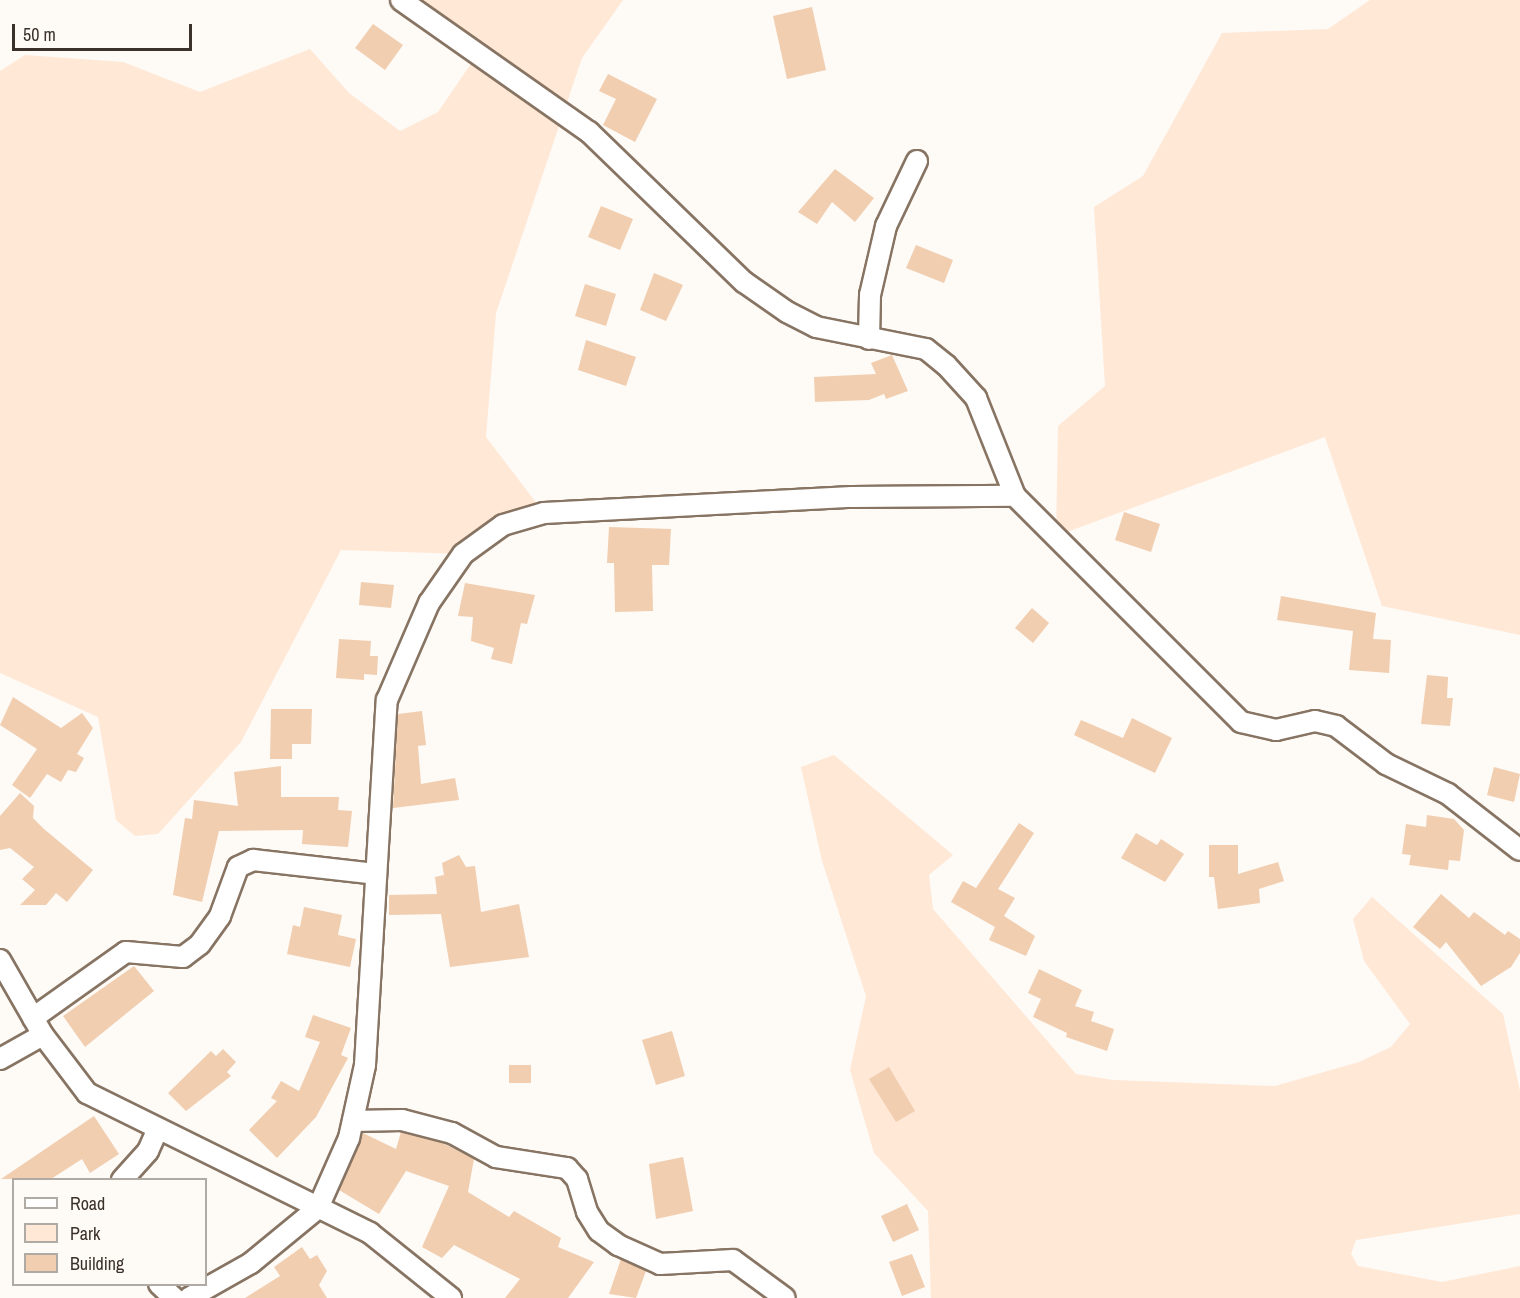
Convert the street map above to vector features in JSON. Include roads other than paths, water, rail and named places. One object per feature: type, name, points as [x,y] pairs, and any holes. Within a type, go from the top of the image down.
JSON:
[{"type":"street","points":[[401,0],[589,132],[744,282],[816,327],[926,349],[946,365],[976,398],[1015,496],[1241,722],[1276,730],[1315,721],[1336,726],[1386,764],[1448,794],[1520,850]]},
{"type":"street","points":[[869,339],[870,296],[886,226],[917,161]]},
{"type":"street","points":[[189,1298],[251,1263],[318,1208],[353,1121],[365,1065],[387,700],[429,603],[463,554],[503,525],[544,513],[606,508],[1015,496]]},
{"type":"street","points":[[33,1018],[126,952],[183,957],[200,944],[220,916],[238,867],[253,860],[375,874]]},
{"type":"street","points":[[0,960],[43,1035],[87,1093],[157,1131],[370,1233],[451,1298]]},
{"type":"street","points":[[4,1052],[43,1035]]},
{"type":"street","points":[[353,1121],[402,1120],[452,1133],[496,1156],[567,1168],[577,1179],[587,1212],[599,1231],[618,1245],[660,1264],[733,1260],[785,1298]]},
{"type":"street","points":[[123,1178],[148,1151],[157,1131]]},
{"type":"street","points":[[161,1286],[174,1298]]}]
